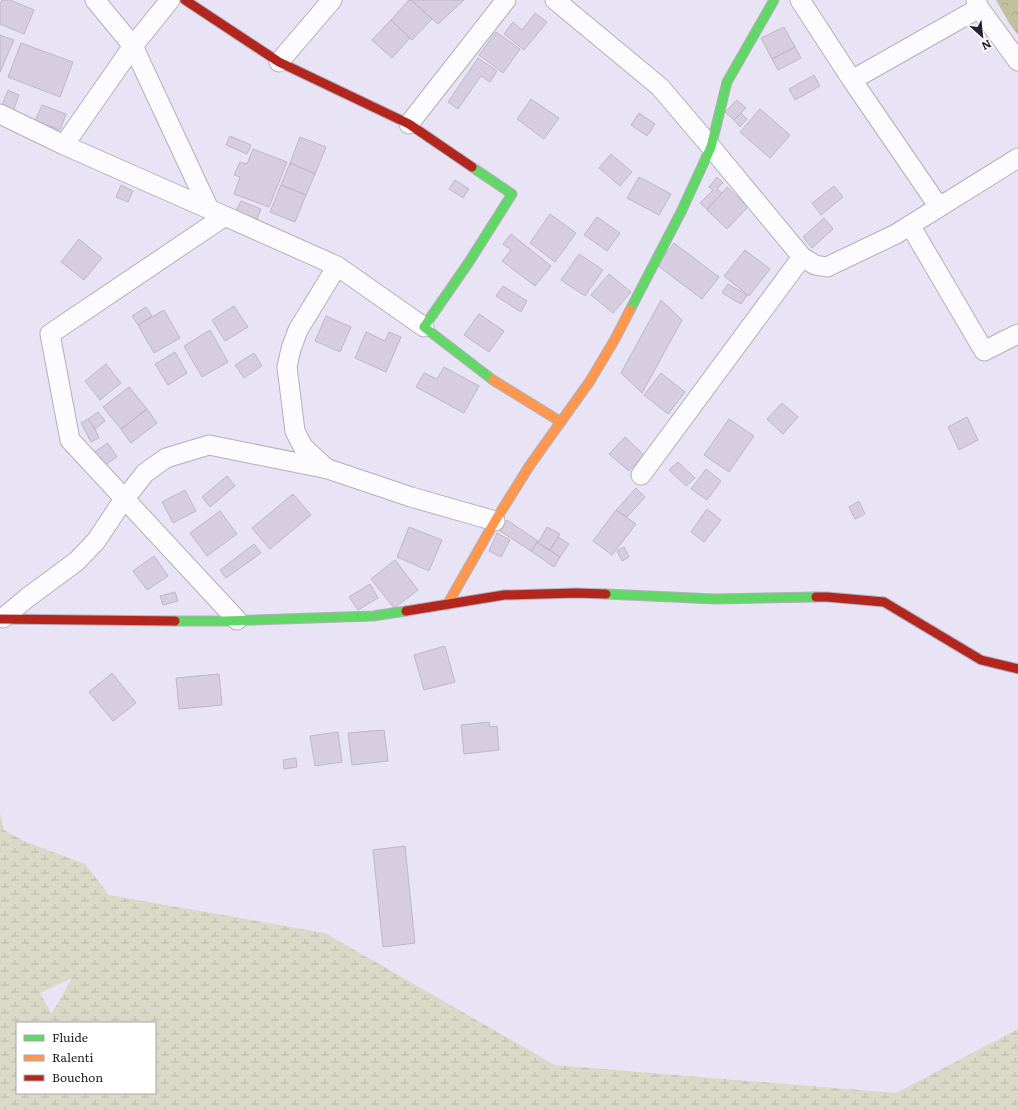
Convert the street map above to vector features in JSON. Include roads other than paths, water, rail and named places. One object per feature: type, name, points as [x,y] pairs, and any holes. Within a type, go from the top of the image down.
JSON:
[{"type":"street","points":[[95,0],[134,46],[217,212]]},
{"type":"street","points":[[64,145],[134,46],[170,0]]},
{"type":"street","points":[[185,0],[279,62],[409,124],[512,194],[424,327]]},
{"type":"street","points":[[279,62],[332,0]]},
{"type":"street","points":[[409,124],[506,0]]},
{"type":"street","points":[[555,0],[660,87],[802,258],[815,265],[827,267],[896,234],[1018,158]]},
{"type":"street","points":[[447,605],[495,521],[530,465],[590,381],[615,339],[678,219],[711,147],[727,82],[774,0]]},
{"type":"street","points":[[800,0],[852,80],[939,207]]},
{"type":"street","points":[[852,80],[978,4],[1018,61]]},
{"type":"street","points":[[0,114],[64,145],[337,266],[424,327],[496,382],[561,422]]},
{"type":"street","points":[[217,212],[50,334],[70,440],[237,620]]},
{"type":"street","points":[[910,225],[984,350],[1018,334]]},
{"type":"street","points":[[641,475],[802,258]]},
{"type":"street","points":[[328,469],[303,447],[295,431],[287,367],[291,349],[298,330],[337,266]]},
{"type":"street","points":[[2,618],[77,561],[96,541],[124,499],[145,473],[166,458],[209,445],[328,469],[419,499],[495,521]]},
{"type":"street","points":[[2,618],[237,620],[373,616],[504,595],[576,593],[715,599],[827,597],[884,602],[981,660],[1018,669]]}]
